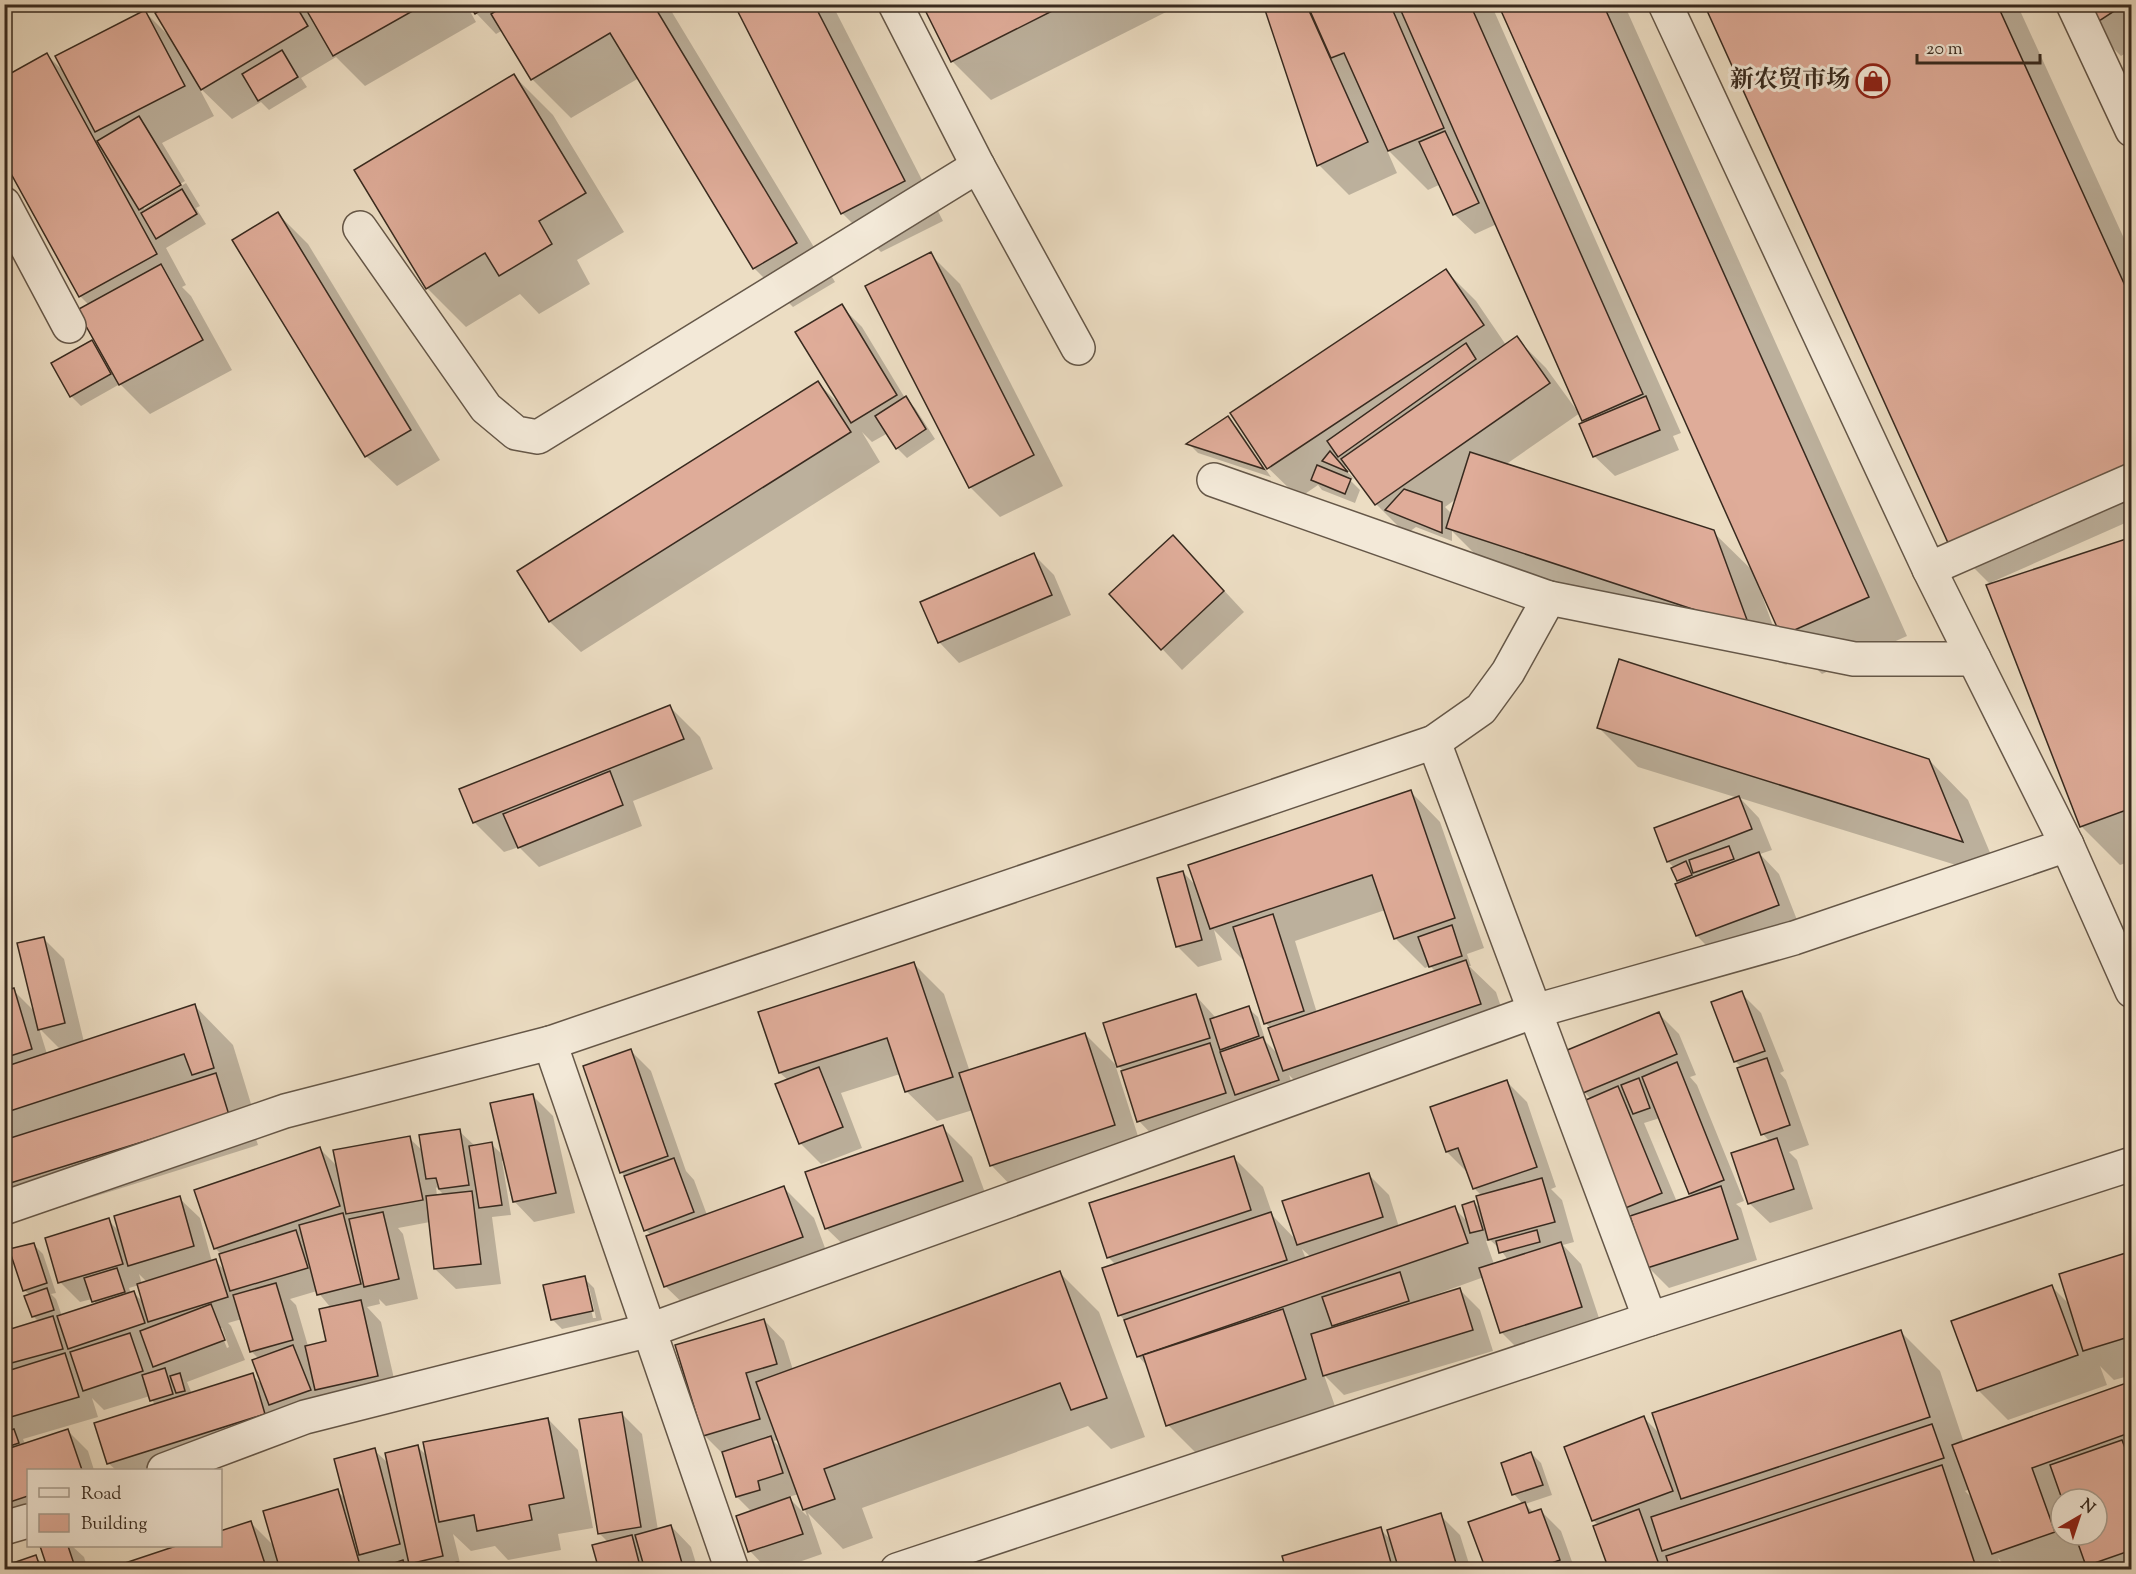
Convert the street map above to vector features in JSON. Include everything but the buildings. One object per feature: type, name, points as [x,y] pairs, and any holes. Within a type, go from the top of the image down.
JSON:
[{"type":"street","points":[[895,4],[978,166],[1078,348]]},
{"type":"street","points":[[1665,4],[1929,569],[2067,845],[2132,991]]},
{"type":"street","points":[[2073,4],[2132,130]]},
{"type":"street","points":[[360,228],[486,408],[516,433],[538,436],[978,166]]},
{"type":"street","points":[[4,204],[69,326]]},
{"type":"street","points":[[1214,480],[1549,597],[1854,659],[1974,659]]},
{"type":"street","points":[[1929,569],[2132,480]]},
{"type":"street","points":[[4,1208],[285,1111],[550,1043],[1434,742],[1481,710],[1508,672],[1549,597]]},
{"type":"street","points":[[1434,742],[1650,1319]]},
{"type":"street","points":[[167,1469],[305,1417],[650,1330],[1535,1011],[1794,938],[2067,845]]},
{"type":"street","points":[[550,1043],[732,1569]]},
{"type":"street","points":[[897,1569],[1650,1319],[2132,1164]]},
{"type":"street","points":[[4,1528],[27,1521]]},
{"type":"place","name":"新农贸市场","points":[[1873,81]]}]
